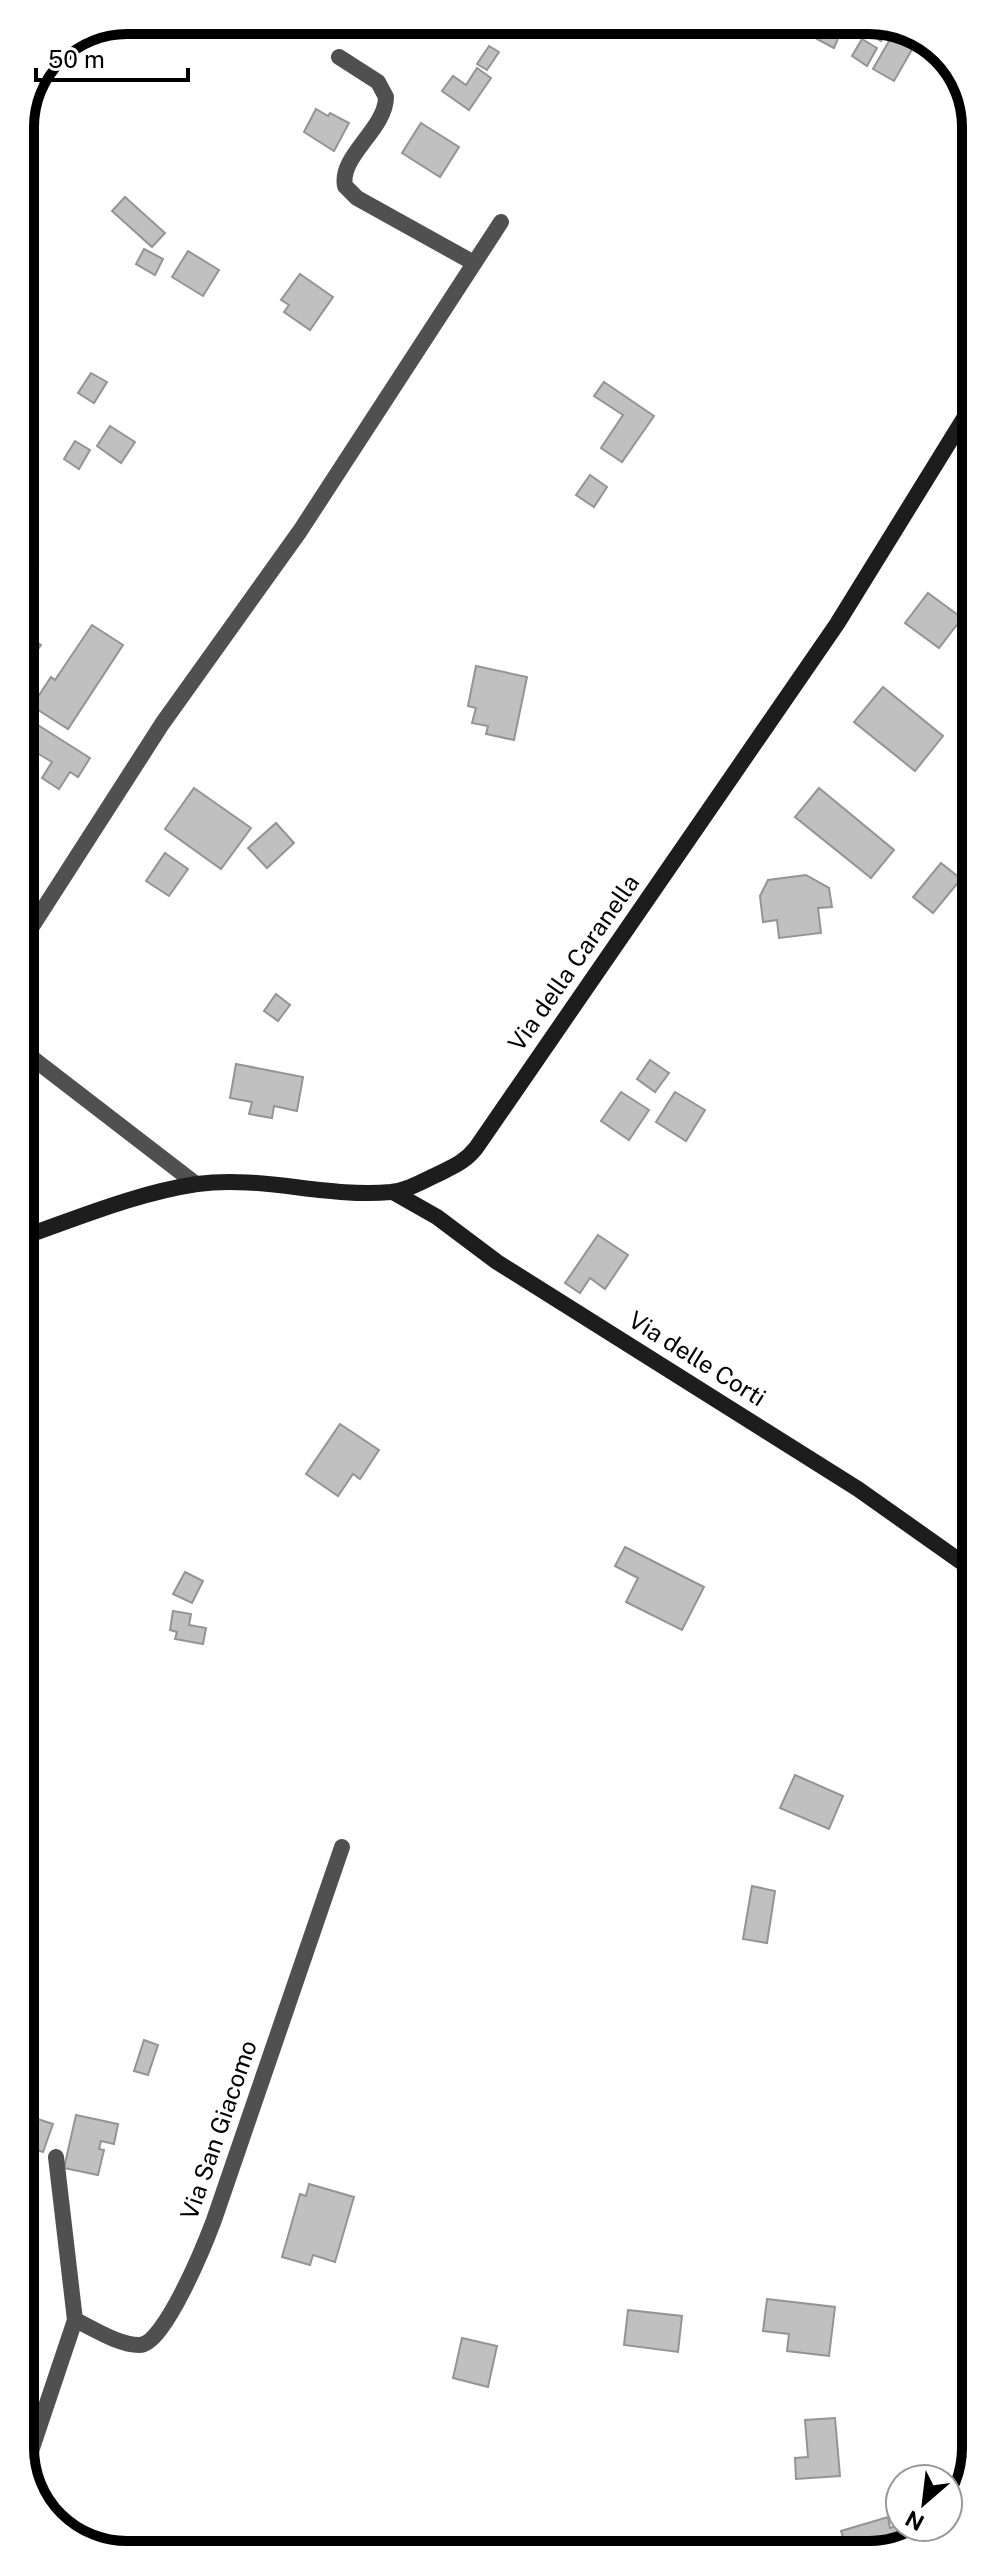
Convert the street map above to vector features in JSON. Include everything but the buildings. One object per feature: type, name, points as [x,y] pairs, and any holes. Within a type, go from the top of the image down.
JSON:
[{"type":"main road","name":"Via della Caranella","points":[[34,1233],[143,1196],[196,1184],[224,1181],[348,1192],[393,1192],[419,1185],[451,1170],[476,1148],[837,624],[962,422]]},
{"type":"main road","name":"Via delle Corti","points":[[393,1192],[437,1217],[497,1262],[858,1489],[962,1563]]},
{"type":"street","points":[[339,57],[378,82],[386,97],[381,116],[346,169],[345,186],[357,198],[474,263]]},
{"type":"street","points":[[34,923],[154,736],[292,542],[501,222]]},
{"type":"street","points":[[34,1059],[196,1184]]},
{"type":"street","name":"Via San Giacomo","points":[[75,2320],[139,2345],[151,2341],[162,2329],[196,2264],[214,2220],[342,1847]]},
{"type":"street","points":[[34,2442],[75,2320],[56,2157]]}]
